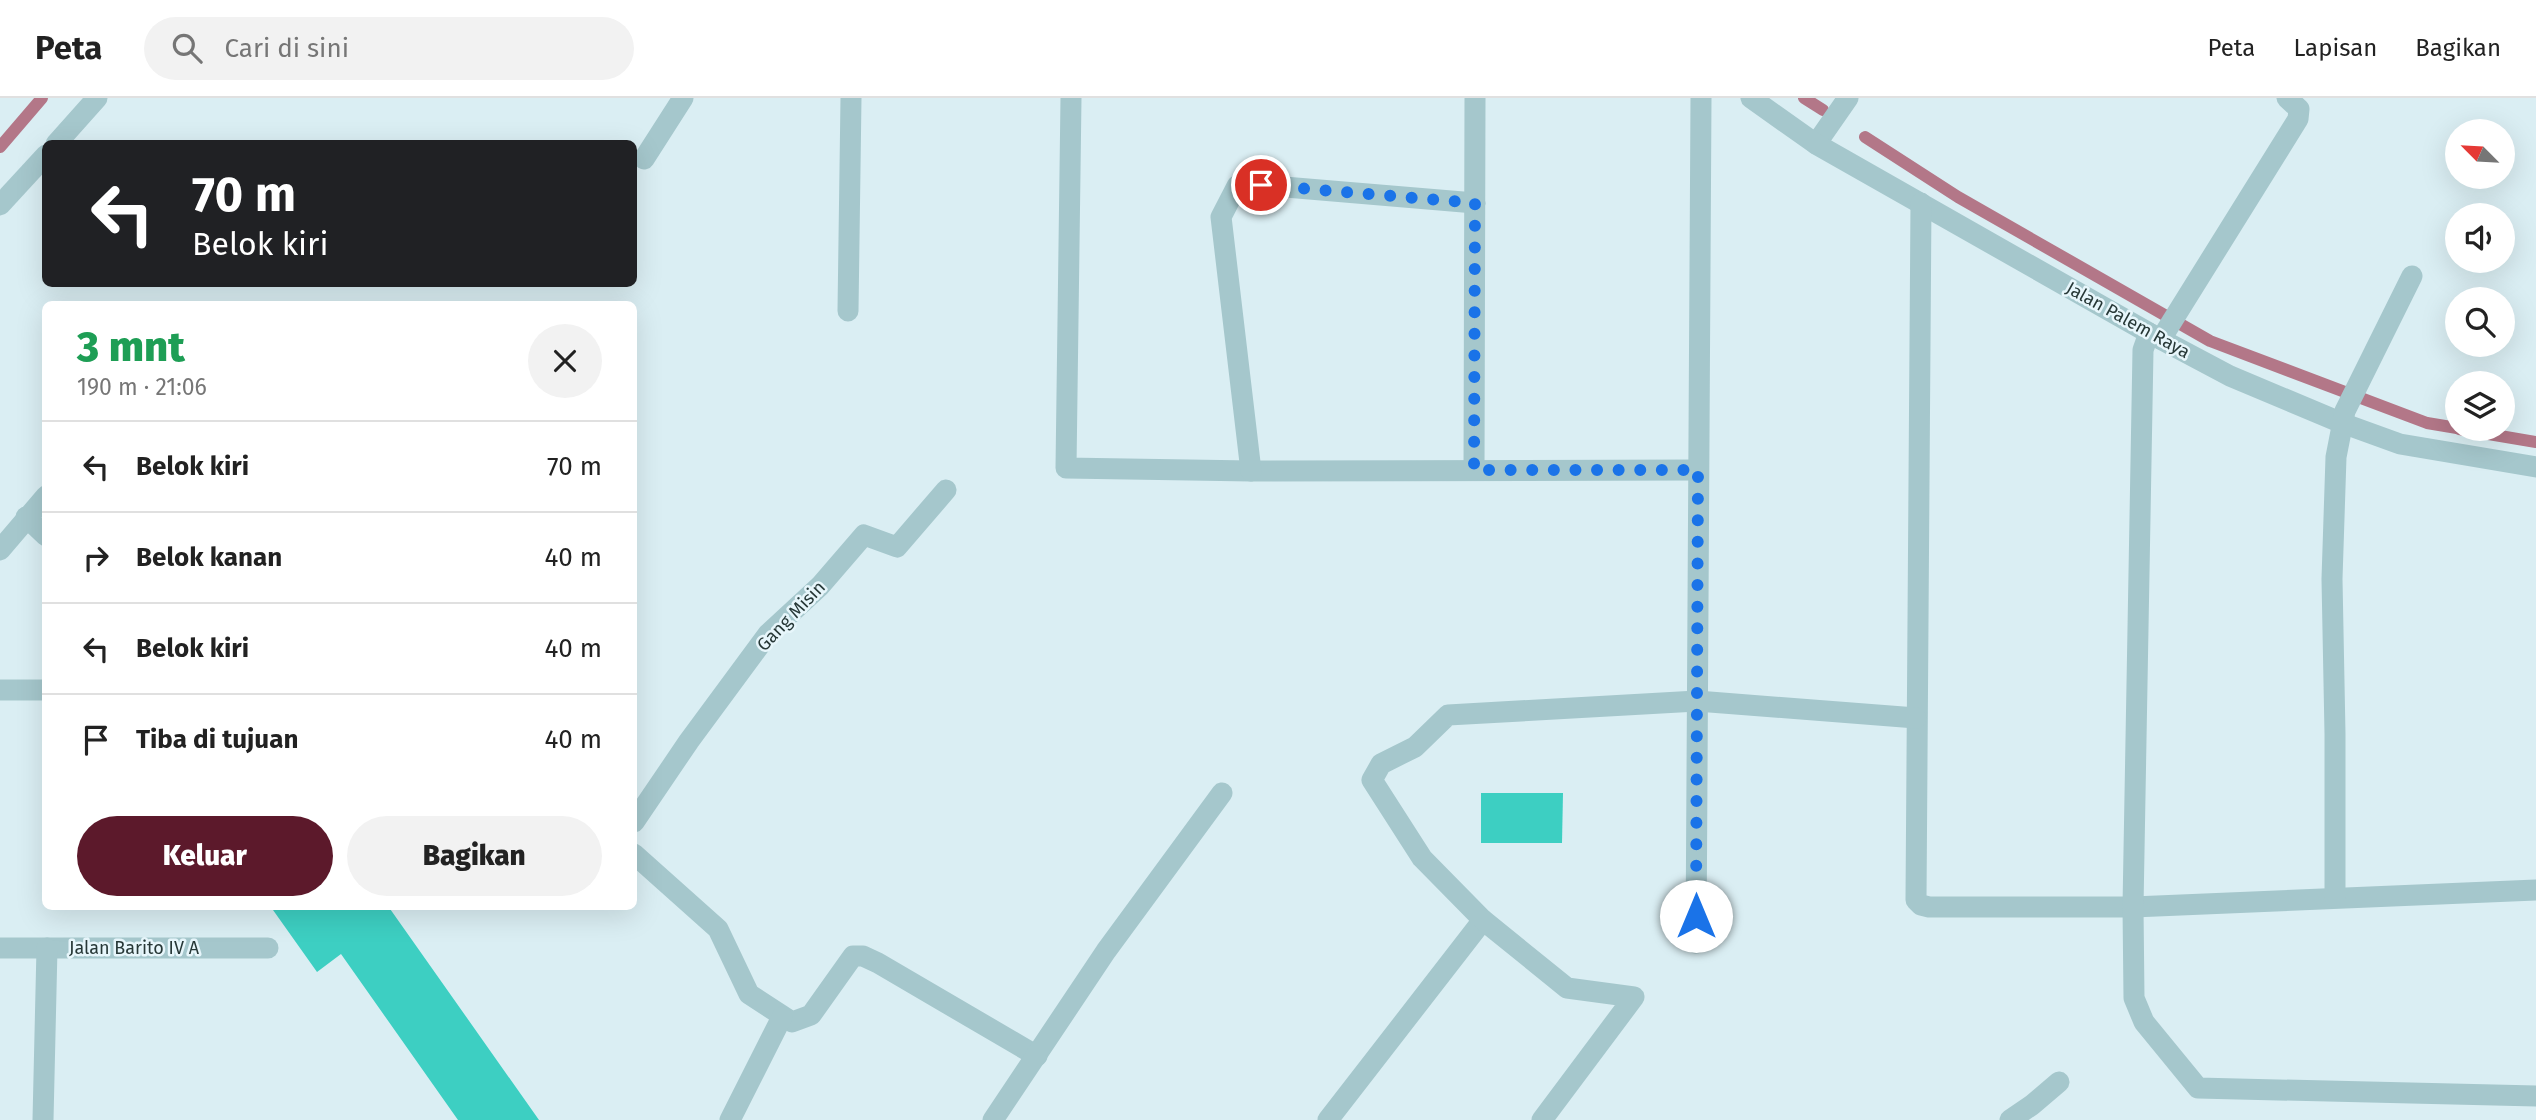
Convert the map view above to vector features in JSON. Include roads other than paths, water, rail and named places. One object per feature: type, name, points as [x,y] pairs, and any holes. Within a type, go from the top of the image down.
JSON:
[{"type":"street","points":[[60,140],[97,98]]},
{"type":"street","points":[[644,159],[683,98]]},
{"type":"street","points":[[848,311],[851,98]]},
{"type":"street","points":[[1071,98],[1066,468],[1251,471],[1698,470]]},
{"type":"street","points":[[1474,470],[1475,98]]},
{"type":"street","points":[[1696,943],[1701,98]]},
{"type":"street","name":"Jalan Palem Raya","points":[[1751,98],[1816,144],[2230,376],[2344,417],[2400,444],[2536,467]]},
{"type":"street","points":[[1816,144],[1848,98]]},
{"type":"street","points":[[2287,98],[2299,108],[2298,119],[2183,305],[2143,350],[2133,907],[2134,998],[2144,1022],[2198,1088],[2536,1096]]},
{"type":"street","points":[[0,205],[42,159]]},
{"type":"street","points":[[1251,471],[1221,217],[1237,186],[1261,185],[1475,203]]},
{"type":"street","points":[[1921,203],[1916,900],[1929,907],[2133,907],[2536,890]]},
{"type":"street","points":[[2335,897],[2332,579],[2336,457],[2344,417],[2412,276]]},
{"type":"street","name":"Gang Misin","points":[[637,818],[768,634],[820,586],[864,535],[897,547],[946,490]]},
{"type":"street","points":[[0,550],[42,500]]},
{"type":"street","points":[[26,517],[42,533]]},
{"type":"street","points":[[0,690],[42,690]]},
{"type":"street","points":[[1542,1120],[1634,997],[1567,988],[1483,920],[1422,858],[1372,780],[1381,764],[1415,747],[1448,715],[1697,701],[1916,718]]},
{"type":"street","points":[[1001,1117],[1037,1056],[1106,951],[1222,793]]},
{"type":"street","points":[[637,857],[718,929],[749,994],[792,1022],[811,1015],[853,956],[860,955],[1037,1056]]},
{"type":"street","points":[[1328,1120],[1483,920]]},
{"type":"street","name":"Jalan Barito IV A","points":[[0,948],[268,948]]},
{"type":"street","points":[[43,1120],[47,948]]},
{"type":"street","points":[[730,1120],[782,1017]]},
{"type":"street","points":[[2010,1120],[2059,1082]]},
{"type":"waterway","points":[[0,147],[42,98]]},
{"type":"waterway","points":[[1804,98],[1823,110]]},
{"type":"waterway","points":[[1865,137],[1958,197],[2210,341],[2427,423],[2445,426]]},
{"type":"waterway","points":[[2515,438],[2536,442]]}]
